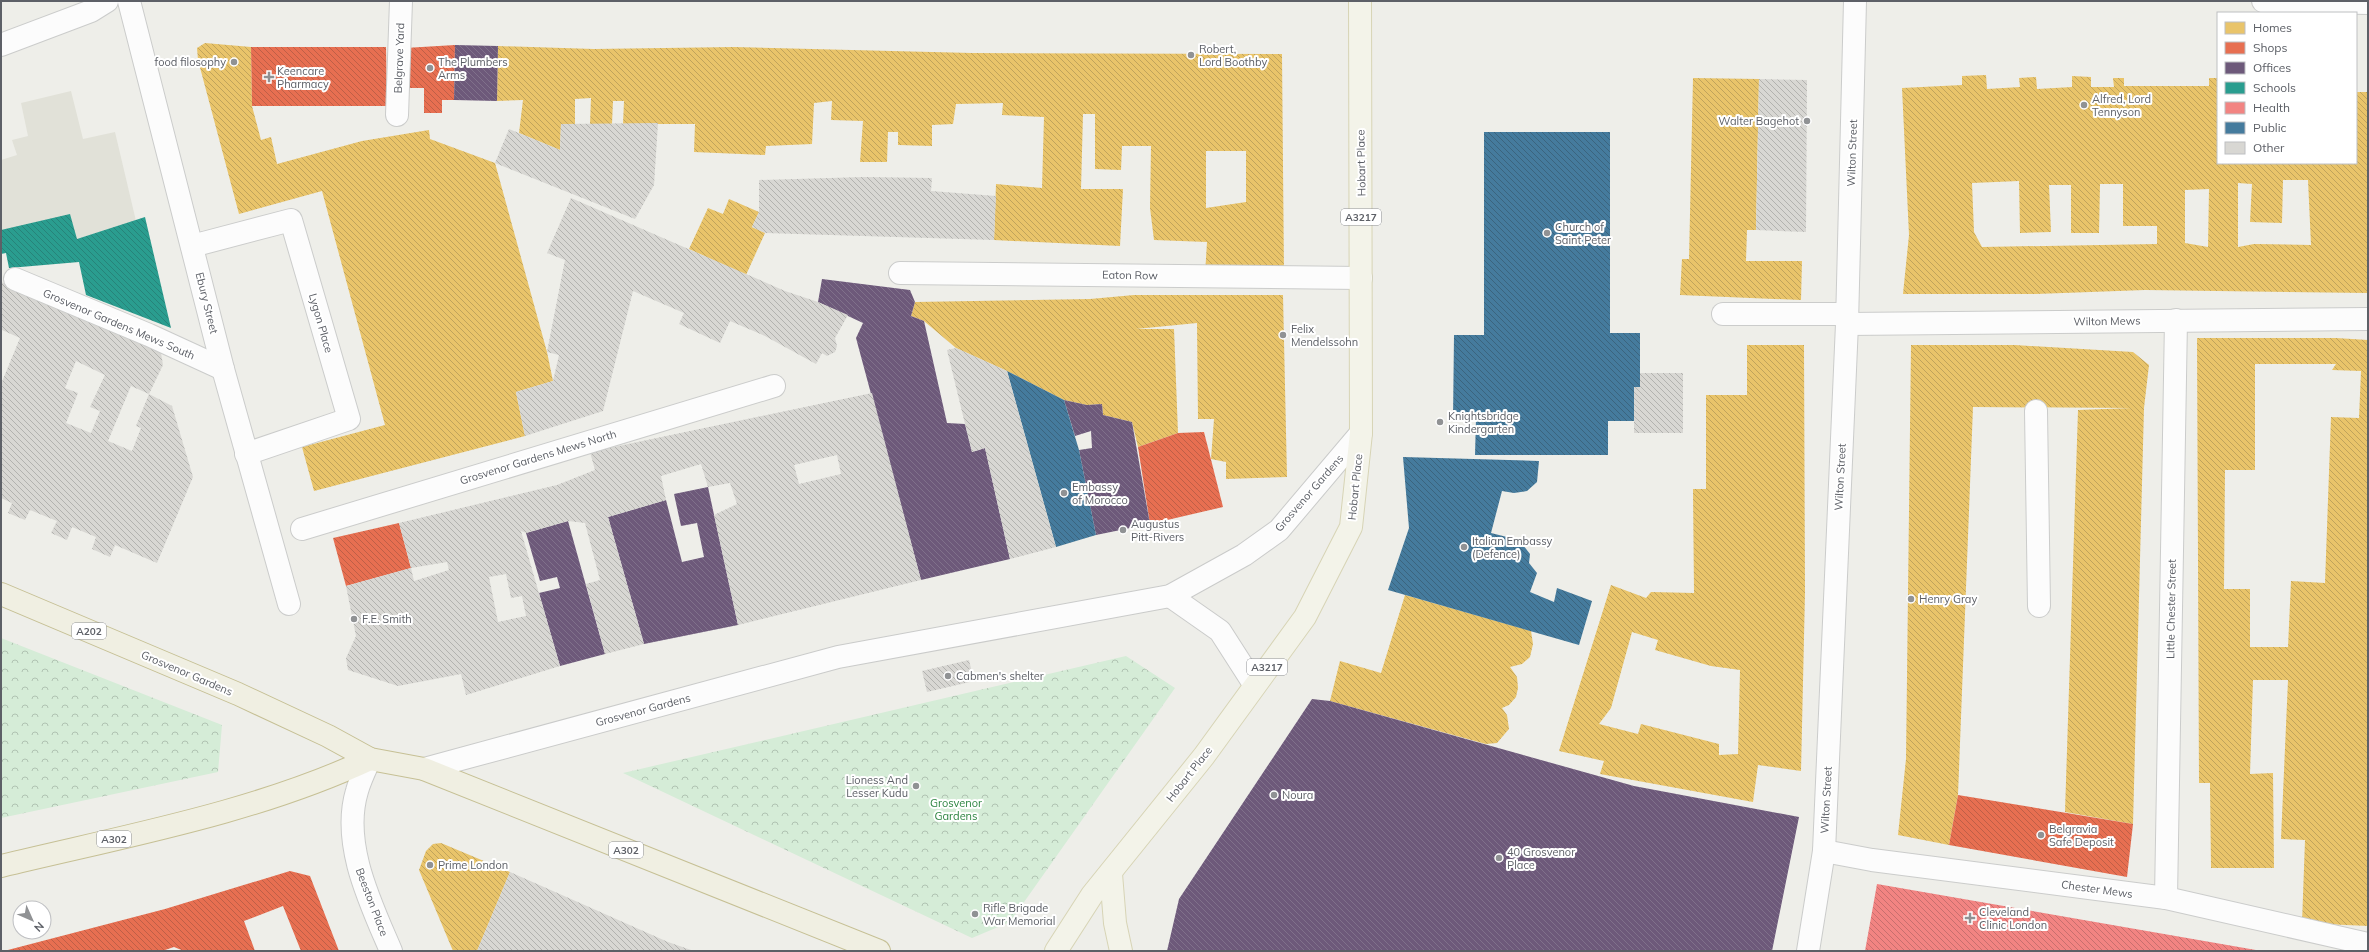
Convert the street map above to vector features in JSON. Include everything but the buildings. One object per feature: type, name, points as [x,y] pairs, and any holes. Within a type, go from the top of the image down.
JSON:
[{"type":"highway","name":"Grosvenor Gardens","points":[[1,594],[238,694],[328,736],[370,760],[424,769],[879,951]]},
{"type":"highway","name":"A302","points":[[1,866],[227,811],[330,778],[370,760]]},
{"type":"main road","name":"Hobart Place","points":[[1056,951],[1092,895],[1111,874],[1204,756],[1254,684],[1305,617],[1351,527],[1361,433],[1360,1]]},
{"type":"main road","points":[[1111,874],[1116,923],[1121,951]]},
{"type":"street","points":[[1,45],[91,11],[107,1]]},
{"type":"street","name":"Ebury Street","points":[[129,1],[223,369],[289,604]]},
{"type":"street","name":"Belgrave Yard","points":[[397,115],[401,1]]},
{"type":"street","name":"Wilton Street","points":[[1808,951],[1824,851],[1847,319],[1855,1]]},
{"type":"street","points":[[2263,1],[2368,3]]},
{"type":"street","name":"Lygon Place","points":[[192,246],[291,220],[349,419],[246,454]]},
{"type":"street","name":"Eaton Row","points":[[900,273],[1361,278]]},
{"type":"street","name":"Grosvenor Gardens Mews South","points":[[15,279],[149,335],[223,369]]},
{"type":"street","name":"Wilton Mews","points":[[1723,314],[1847,319],[2368,319]]},
{"type":"street","name":"Little Chester Street","points":[[2166,898],[2176,320]]},
{"type":"street","name":"Grosvenor Gardens Mews North","points":[[302,529],[774,386]]},
{"type":"street","points":[[2036,411],[2039,606]]},
{"type":"street","name":"Grosvenor Gardens","points":[[424,769],[838,658],[1170,596],[1244,555],[1279,530],[1361,433]]},
{"type":"street","points":[[1170,596],[1220,631],[1254,684]]},
{"type":"street","name":"Beeston Place","points":[[370,760],[356,792],[353,826],[358,868],[391,951]]},
{"type":"street","name":"Chester Mews","points":[[1824,851],[2166,898],[2368,944]]},
{"type":"shaded area","points":[[71,91],[83,139],[115,132],[136,221],[77,239],[1,230],[1,160],[17,155],[12,140],[28,136],[21,103]]},
{"type":"green space","points":[[1,638],[222,725],[218,772],[1,818]]},
{"type":"green space","name":"Grosvenor Gardens","points":[[1126,656],[1175,688],[1010,922],[972,938],[623,773]]},
{"type":"place","name":"Robert, Lord Boothby","points":[[1191,55]]},
{"type":"place","name":"food filosophy","points":[[234,62]]},
{"type":"place","name":"The Plumbers Arms","points":[[430,68]]},
{"type":"place","name":"Keencare Pharmacy","points":[[269,77]]},
{"type":"place","name":"Alfred, Lord Tennyson","points":[[2084,105]]},
{"type":"place","name":"Walter Bagehot","points":[[1807,121]]},
{"type":"place","name":"Church of Saint Peter","points":[[1547,233]]},
{"type":"place","name":"Felix Mendelssohn","points":[[1283,335]]},
{"type":"place","name":"Knightsbridge Kindergarten","points":[[1440,422]]},
{"type":"place","name":"Embassy of Morocco","points":[[1064,493]]},
{"type":"place","name":"Augustus Pitt-Rivers","points":[[1123,530]]},
{"type":"place","name":"Italian Embassy (Defence)","points":[[1464,547]]},
{"type":"place","name":"Henry Gray","points":[[1911,599]]},
{"type":"place","name":"F.E. Smith","points":[[354,619]]},
{"type":"place","name":"Cabmen's shelter","points":[[948,676]]},
{"type":"place","name":"Lioness And Lesser Kudu","points":[[916,786]]},
{"type":"place","name":"Noura","points":[[1274,795]]},
{"type":"place","name":"Belgravia Safe Deposit","points":[[2041,835]]},
{"type":"place","name":"40 Grosvenor Place","points":[[1499,858]]},
{"type":"place","name":"Prime London","points":[[430,865]]},
{"type":"place","name":"Rifle Brigade War Memorial","points":[[975,914]]},
{"type":"place","name":"Cleveland Clinic London","points":[[1970,918]]}]
